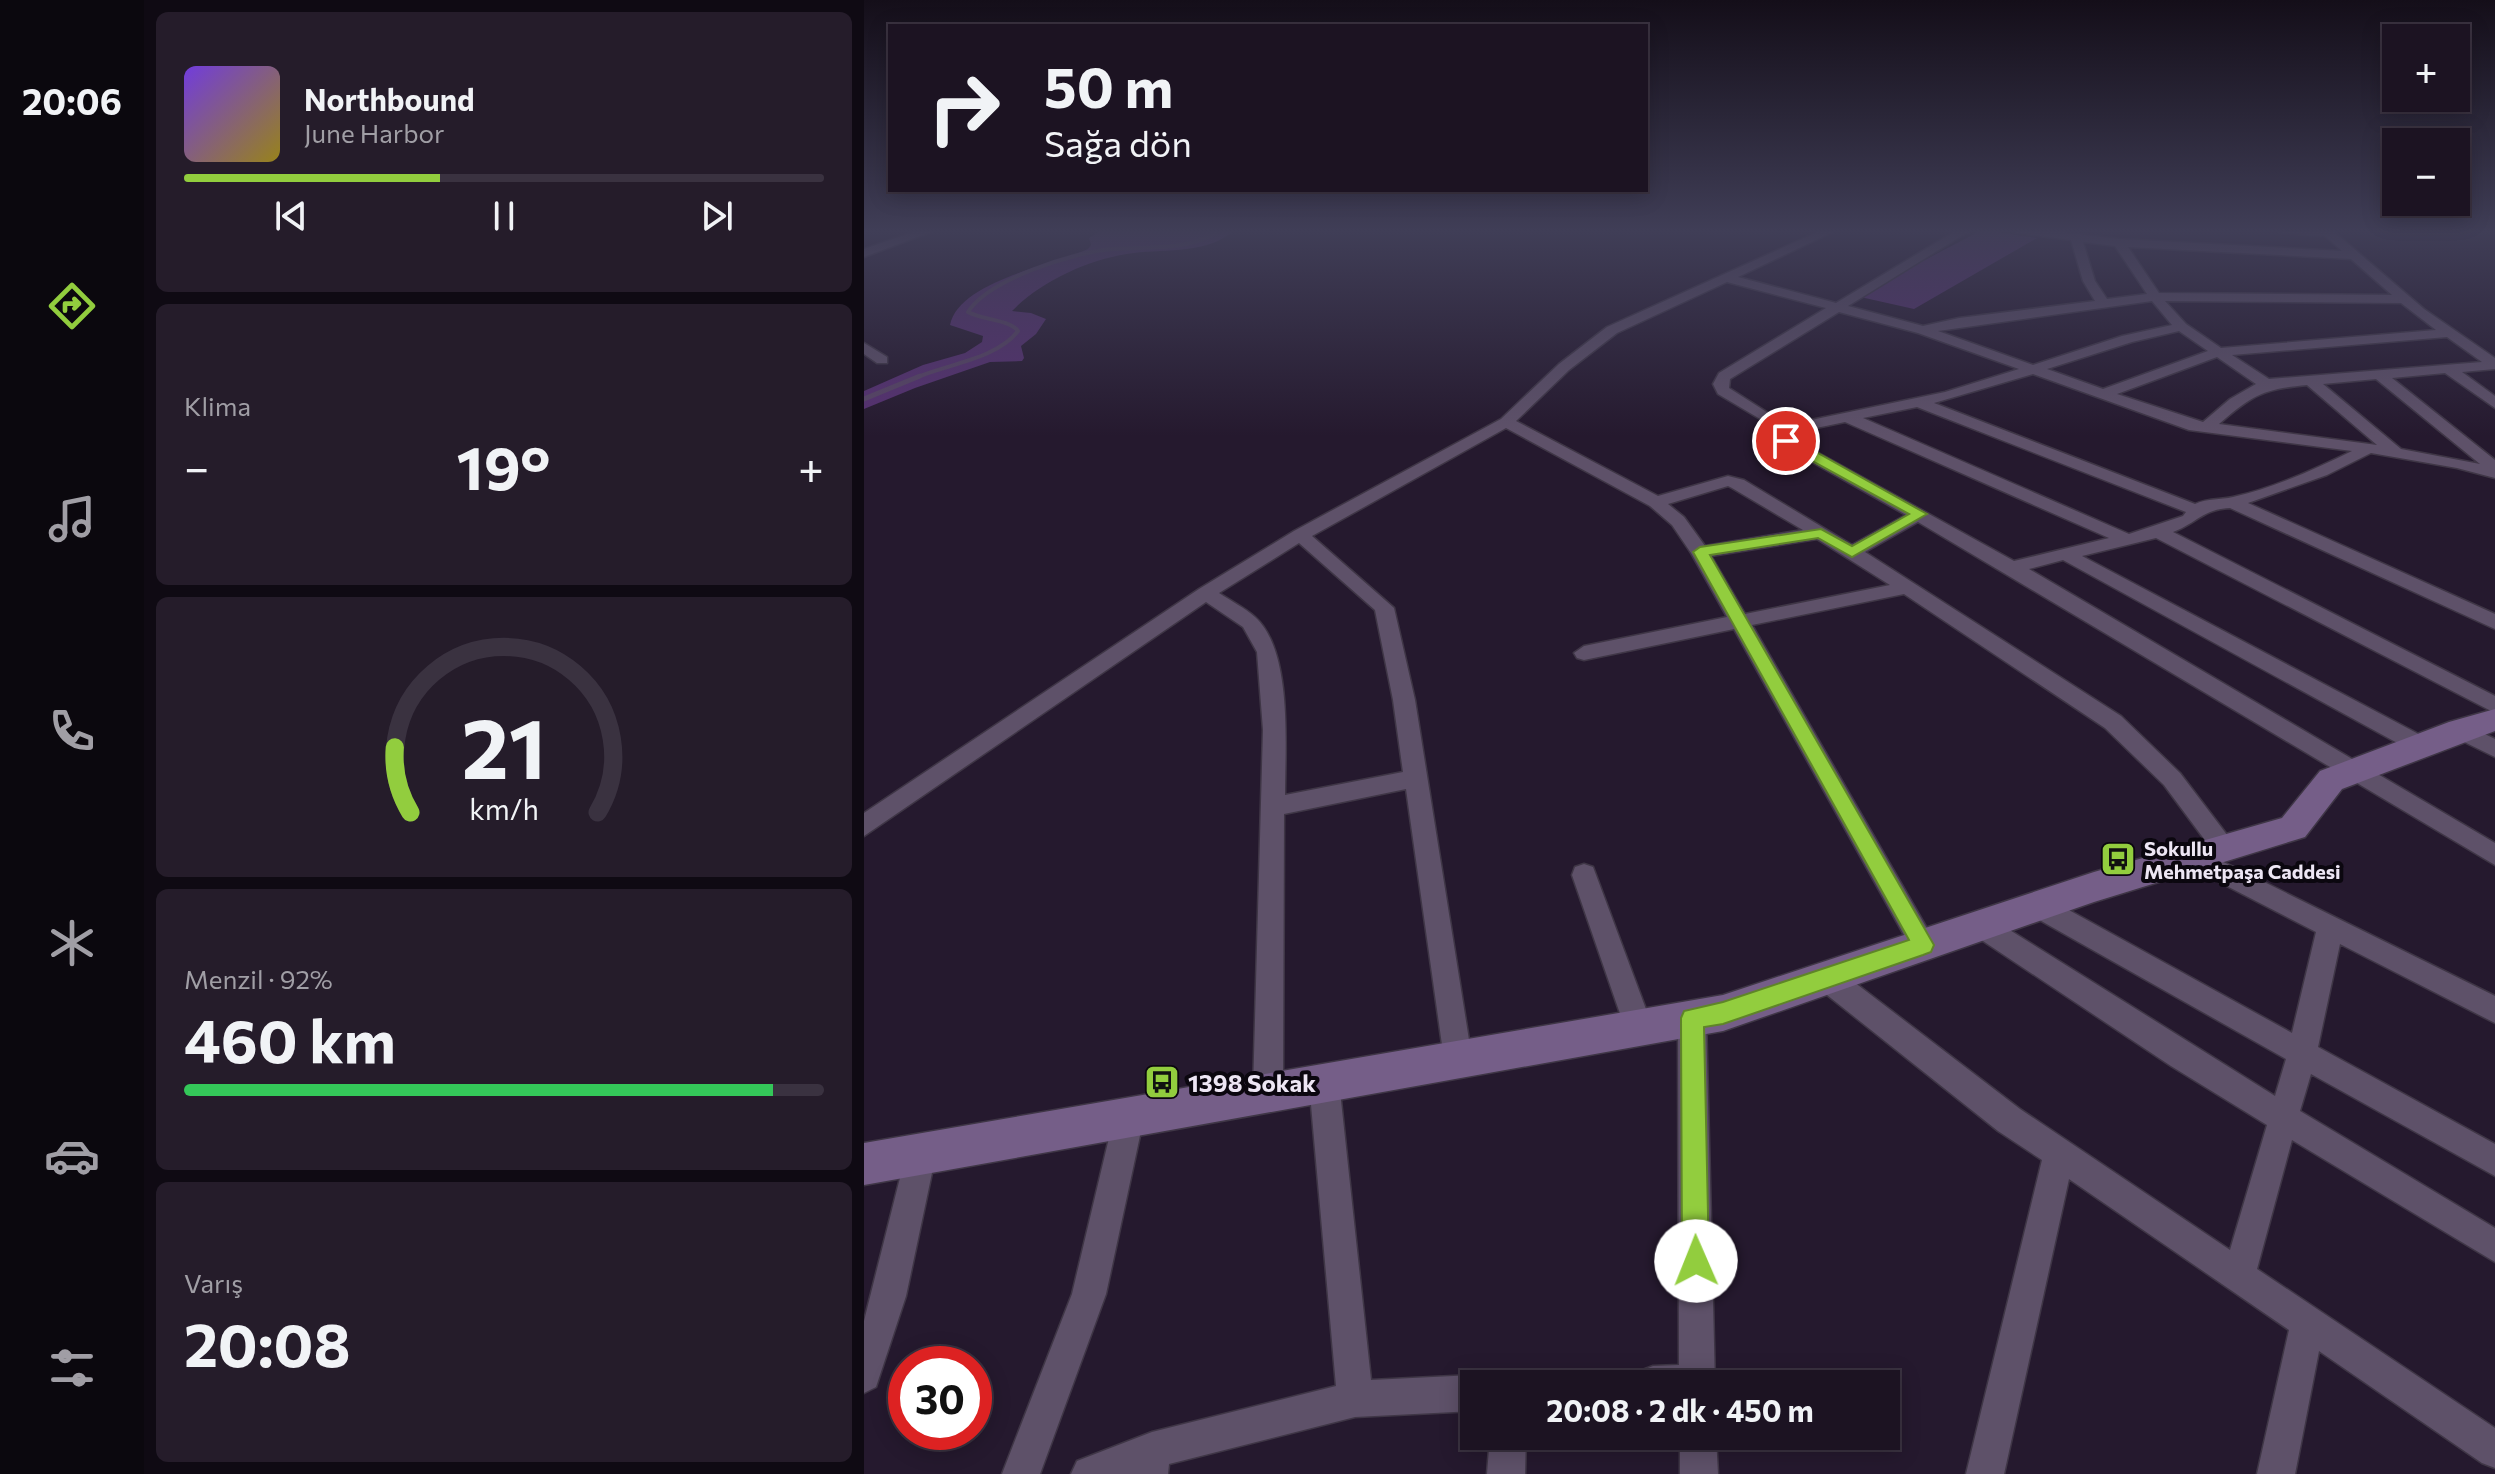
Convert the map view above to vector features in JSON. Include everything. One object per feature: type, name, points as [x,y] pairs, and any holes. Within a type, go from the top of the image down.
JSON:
[{"type":"street","points":[[864,826],[1206,593],[1300,535],[1506,422],[1564,367],[1612,330],[1681,299]]},
{"type":"street","points":[[1800,299],[1923,330],[2189,425],[2370,448],[2495,470]]},
{"type":"street","points":[[1849,299],[1721,380],[1723,391],[1783,430],[1786,441],[2012,567],[2495,855]]},
{"type":"street","points":[[2100,299],[2103,303]]},
{"type":"street","points":[[1923,330],[1959,322],[2140,299]]},
{"type":"street","points":[[2157,299],[2181,327],[2266,384]]},
{"type":"street","points":[[2377,299],[2404,299],[2495,365]]},
{"type":"street","points":[[1783,430],[1969,390],[2131,337],[2181,327]]},
{"type":"street","points":[[2101,395],[2219,352],[2450,333]]},
{"type":"street","points":[[864,347],[882,360]]},
{"type":"street","points":[[2207,427],[2235,402],[2266,384],[2495,365]]},
{"type":"street","points":[[2448,369],[2495,403]]},
{"type":"street","points":[[2380,375],[2495,470]]},
{"type":"street","points":[[2310,380],[2395,453]]},
{"type":"street","points":[[1917,402],[2196,510]]},
{"type":"street","points":[[1845,416],[2126,539]]},
{"type":"street","points":[[1506,422],[1656,502],[1678,521],[1700,552],[1923,945]]},
{"type":"street","points":[[2012,567],[2158,532],[2189,520],[2196,510],[2209,504],[2233,503],[2321,472],[2370,448]]},
{"type":"street","points":[[1656,502],[1728,481],[1821,533],[2113,722],[2172,779],[2209,853],[2330,928],[2495,1010]]},
{"type":"street","points":[[2233,503],[2495,622]]},
{"type":"street","points":[[1852,552],[1920,514]]},
{"type":"street","points":[[2158,532],[2495,705]]},
{"type":"street","points":[[1700,552],[1821,533]]},
{"type":"street","points":[[1300,535],[1384,608],[1404,700],[1458,1059]]},
{"type":"street","points":[[2067,555],[2420,745]]},
{"type":"street","points":[[1584,653],[1908,587]]},
{"type":"street","points":[[1206,593],[1250,623],[1267,652],[1274,730],[1268,1092]]},
{"type":"street","points":[[864,1164],[1723,1013],[2038,906],[2293,828],[2331,780],[2478,725],[2495,749]]},
{"type":"street","points":[[1273,807],[1416,778]]},
{"type":"street","points":[[1584,875],[1639,1028]]},
{"type":"street","points":[[2038,906],[2495,1161]]},
{"type":"street","points":[[1980,925],[2181,1056],[2495,1246]]},
{"type":"street","points":[[2239,1275],[2302,1053],[2330,928]]},
{"type":"street","points":[[1827,978],[2009,1120],[2495,1450]]},
{"type":"street","points":[[1692,1018],[1697,1370]]},
{"type":"street","points":[[1324,1082],[1355,1399]]},
{"type":"street","points":[[1021,1474],[1089,1294],[1129,1117]]},
{"type":"street","points":[[1985,1474],[2059,1153]]},
{"type":"street","points":[[864,1375],[889,1296],[921,1154]]},
{"type":"street","points":[[2276,1474],[2308,1322]]},
{"type":"street","points":[[1090,1474],[1151,1462],[1355,1399],[1460,1394]]},
{"type":"street","points":[[1506,1474],[1507,1450]]},
{"type":"street","points":[[1698,1450],[1699,1474]]},
{"type":"shaded area","points":[[968,299],[1026,299],[1012,311],[1031,313],[1046,319],[1036,334],[1021,346],[1022,361],[990,362],[864,409],[864,391],[923,365],[965,353],[982,342],[983,336],[950,325],[957,310]]},
{"type":"shaded area","points":[[1868,299],[1932,299],[1914,309]]},
{"type":"waterway","points":[[916,378],[985,354],[998,348],[1018,331],[968,312],[981,299]]},
{"type":"waterway","points":[[916,378],[920,376]]},
{"type":"waterway","points":[[864,399],[916,378]]},
{"type":"place","name":"Sokullu Mehmetpaşa Caddesi","points":[[2118,859]]},
{"type":"place","name":"1398 Sokak","points":[[1162,1082]]},
{"type":"route","points":[[1696,1261],[1692,1018],[1723,1013],[1923,945],[1700,552],[1761,545],[1821,533],[1852,552],[1920,514],[1786,441]]}]
